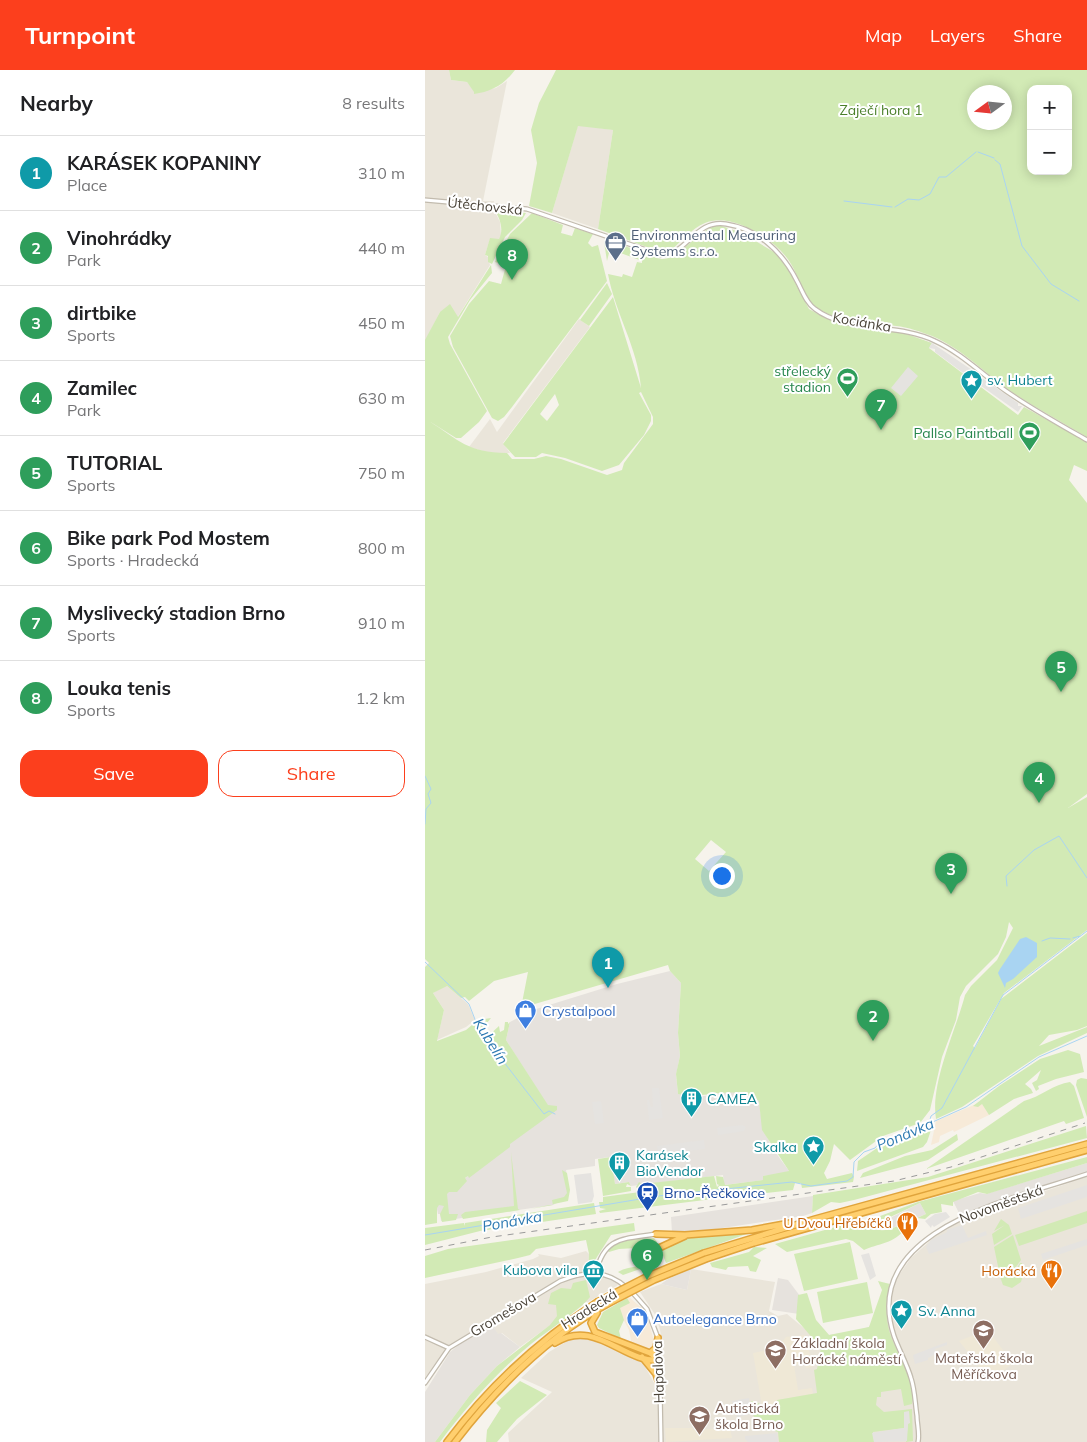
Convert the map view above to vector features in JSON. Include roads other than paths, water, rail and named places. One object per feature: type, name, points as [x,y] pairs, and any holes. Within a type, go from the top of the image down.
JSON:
[{"type":"highway","points":[[875,1206],[1087,1144]]},
{"type":"highway","points":[[857,1211],[1087,1150]]},
{"type":"highway","name":"Hradecká","points":[[455,1442],[494,1394],[539,1352],[600,1307],[656,1272],[704,1252],[815,1219],[857,1211]]},
{"type":"highway","name":"Hradecká","points":[[447,1442],[478,1403],[518,1362],[559,1328],[654,1280],[706,1259],[857,1211]]},
{"type":"highway","points":[[656,1234],[685,1235],[752,1230],[815,1219]]},
{"type":"highway","points":[[659,1248],[685,1235]]},
{"type":"highway","points":[[600,1307],[591,1320],[591,1327],[595,1332],[649,1353],[660,1360]]},
{"type":"highway","points":[[539,1352],[563,1338],[583,1335],[642,1357],[660,1360]]},
{"type":"highway","points":[[649,1353],[656,1348],[658,1338]]},
{"type":"highway","points":[[642,1357],[656,1374],[660,1387]]},
{"type":"street","name":"Útěchovská","points":[[425,200],[517,208],[601,233]]},
{"type":"street","name":"Kociánka","points":[[601,233],[654,253],[666,255],[707,225],[716,223],[736,226],[777,250],[788,264],[809,304],[816,310],[837,319],[898,329],[935,341],[1025,404],[1087,440]]},
{"type":"street","name":"Novoměstská","points":[[918,1441],[912,1379],[890,1321],[891,1290],[900,1269],[916,1249],[950,1223],[979,1210],[1087,1174]]},
{"type":"street","points":[[596,1273],[603,1252],[614,1241],[656,1234]]},
{"type":"street","name":"Hapalova","points":[[596,1273],[616,1278],[640,1300],[650,1314],[658,1338],[660,1360],[661,1442]]},
{"type":"street","name":"Gromešova","points":[[449,1348],[554,1284],[575,1276],[596,1273]]},
{"type":"street","points":[[425,1337],[449,1348],[425,1383]]},
{"type":"water","points":[[1026,937],[1037,943],[1037,957],[1006,983],[1005,988],[998,973],[1020,939]]},
{"type":"waterway","points":[[895,207],[908,199],[919,200],[930,194],[939,177],[946,177],[976,152]]},
{"type":"waterway","points":[[978,152],[994,158]]},
{"type":"waterway","points":[[995,160],[1000,164],[1022,246],[1051,284],[1079,301]]},
{"type":"waterway","points":[[844,201],[892,207]]},
{"type":"waterway","name":"Kubelín","points":[[425,776],[431,789],[428,794],[431,803],[426,809],[425,824]]},
{"type":"waterway","points":[[1007,886],[1006,876],[1034,850],[1059,836],[1087,878]]},
{"type":"waterway","points":[[929,1123],[931,1116],[942,1108],[1003,995],[1087,931]]},
{"type":"waterway","points":[[1073,938],[1080,936]]},
{"type":"waterway","points":[[1042,941],[1050,938],[1070,939]]},
{"type":"waterway","name":"Kubelín","points":[[425,962],[469,1004],[478,1027],[486,1039],[544,1114],[549,1111],[555,1114]]},
{"type":"waterway","name":"Ponávka","points":[[425,1235],[658,1196],[792,1182],[811,1186],[847,1181],[853,1177],[854,1162],[864,1152],[875,1148],[880,1142],[919,1130],[966,1107],[1039,1057],[1087,1036]]},
{"type":"railway","points":[[425,1250],[492,1237],[894,1181],[951,1167],[1085,1123]]},
{"type":"place","name":"Environmental Measuring Systems s.r.o.","points":[[615,262]]},
{"type":"place","name":"Louka tenis","points":[[512,280]]},
{"type":"place","name":"střelecký stadion","points":[[847,398]]},
{"type":"place","name":"sv. Hubert","points":[[971,399]]},
{"type":"place","name":"Myslivecký stadion Brno","points":[[881,430]]},
{"type":"place","name":"Pallso Paintball","points":[[1029,452]]},
{"type":"place","name":"TUTORIAL","points":[[1061,692]]},
{"type":"place","name":"Zamilec","points":[[1039,803]]},
{"type":"place","name":"dirtbike","points":[[951,894]]},
{"type":"place","name":"KARÁSEK KOPANINY","points":[[608,988]]},
{"type":"place","name":"Crystalpool","points":[[526,1030]]},
{"type":"place","name":"Vinohrádky","points":[[873,1041]]},
{"type":"place","name":"CAMEA","points":[[691,1118]]},
{"type":"place","name":"Skalka","points":[[813,1166]]},
{"type":"place","name":"Karásek BioVendor","points":[[620,1182]]},
{"type":"place","name":"Brno-Řečkovice","points":[[648,1212]]},
{"type":"place","name":"U Dvou Hřebíčků","points":[[908,1242]]},
{"type":"place","name":"Bike park Pod Mostem","points":[[647,1280]]},
{"type":"place","name":"Kubova vila","points":[[594,1289]]},
{"type":"place","name":"Horácká","points":[[1052,1290]]},
{"type":"place","name":"Sv. Anna","points":[[902,1330]]},
{"type":"place","name":"Autoelegance Brno","points":[[637,1338]]},
{"type":"place","name":"Mateřská škola Měříčkova","points":[[984,1349]]},
{"type":"place","name":"Základní škola Horácké náměstí","points":[[776,1370]]},
{"type":"place","name":"Autistická škola Brno","points":[[699,1435]]},
{"type":"park label","name":"Zaječí hora 1","points":[[881,110]]}]
